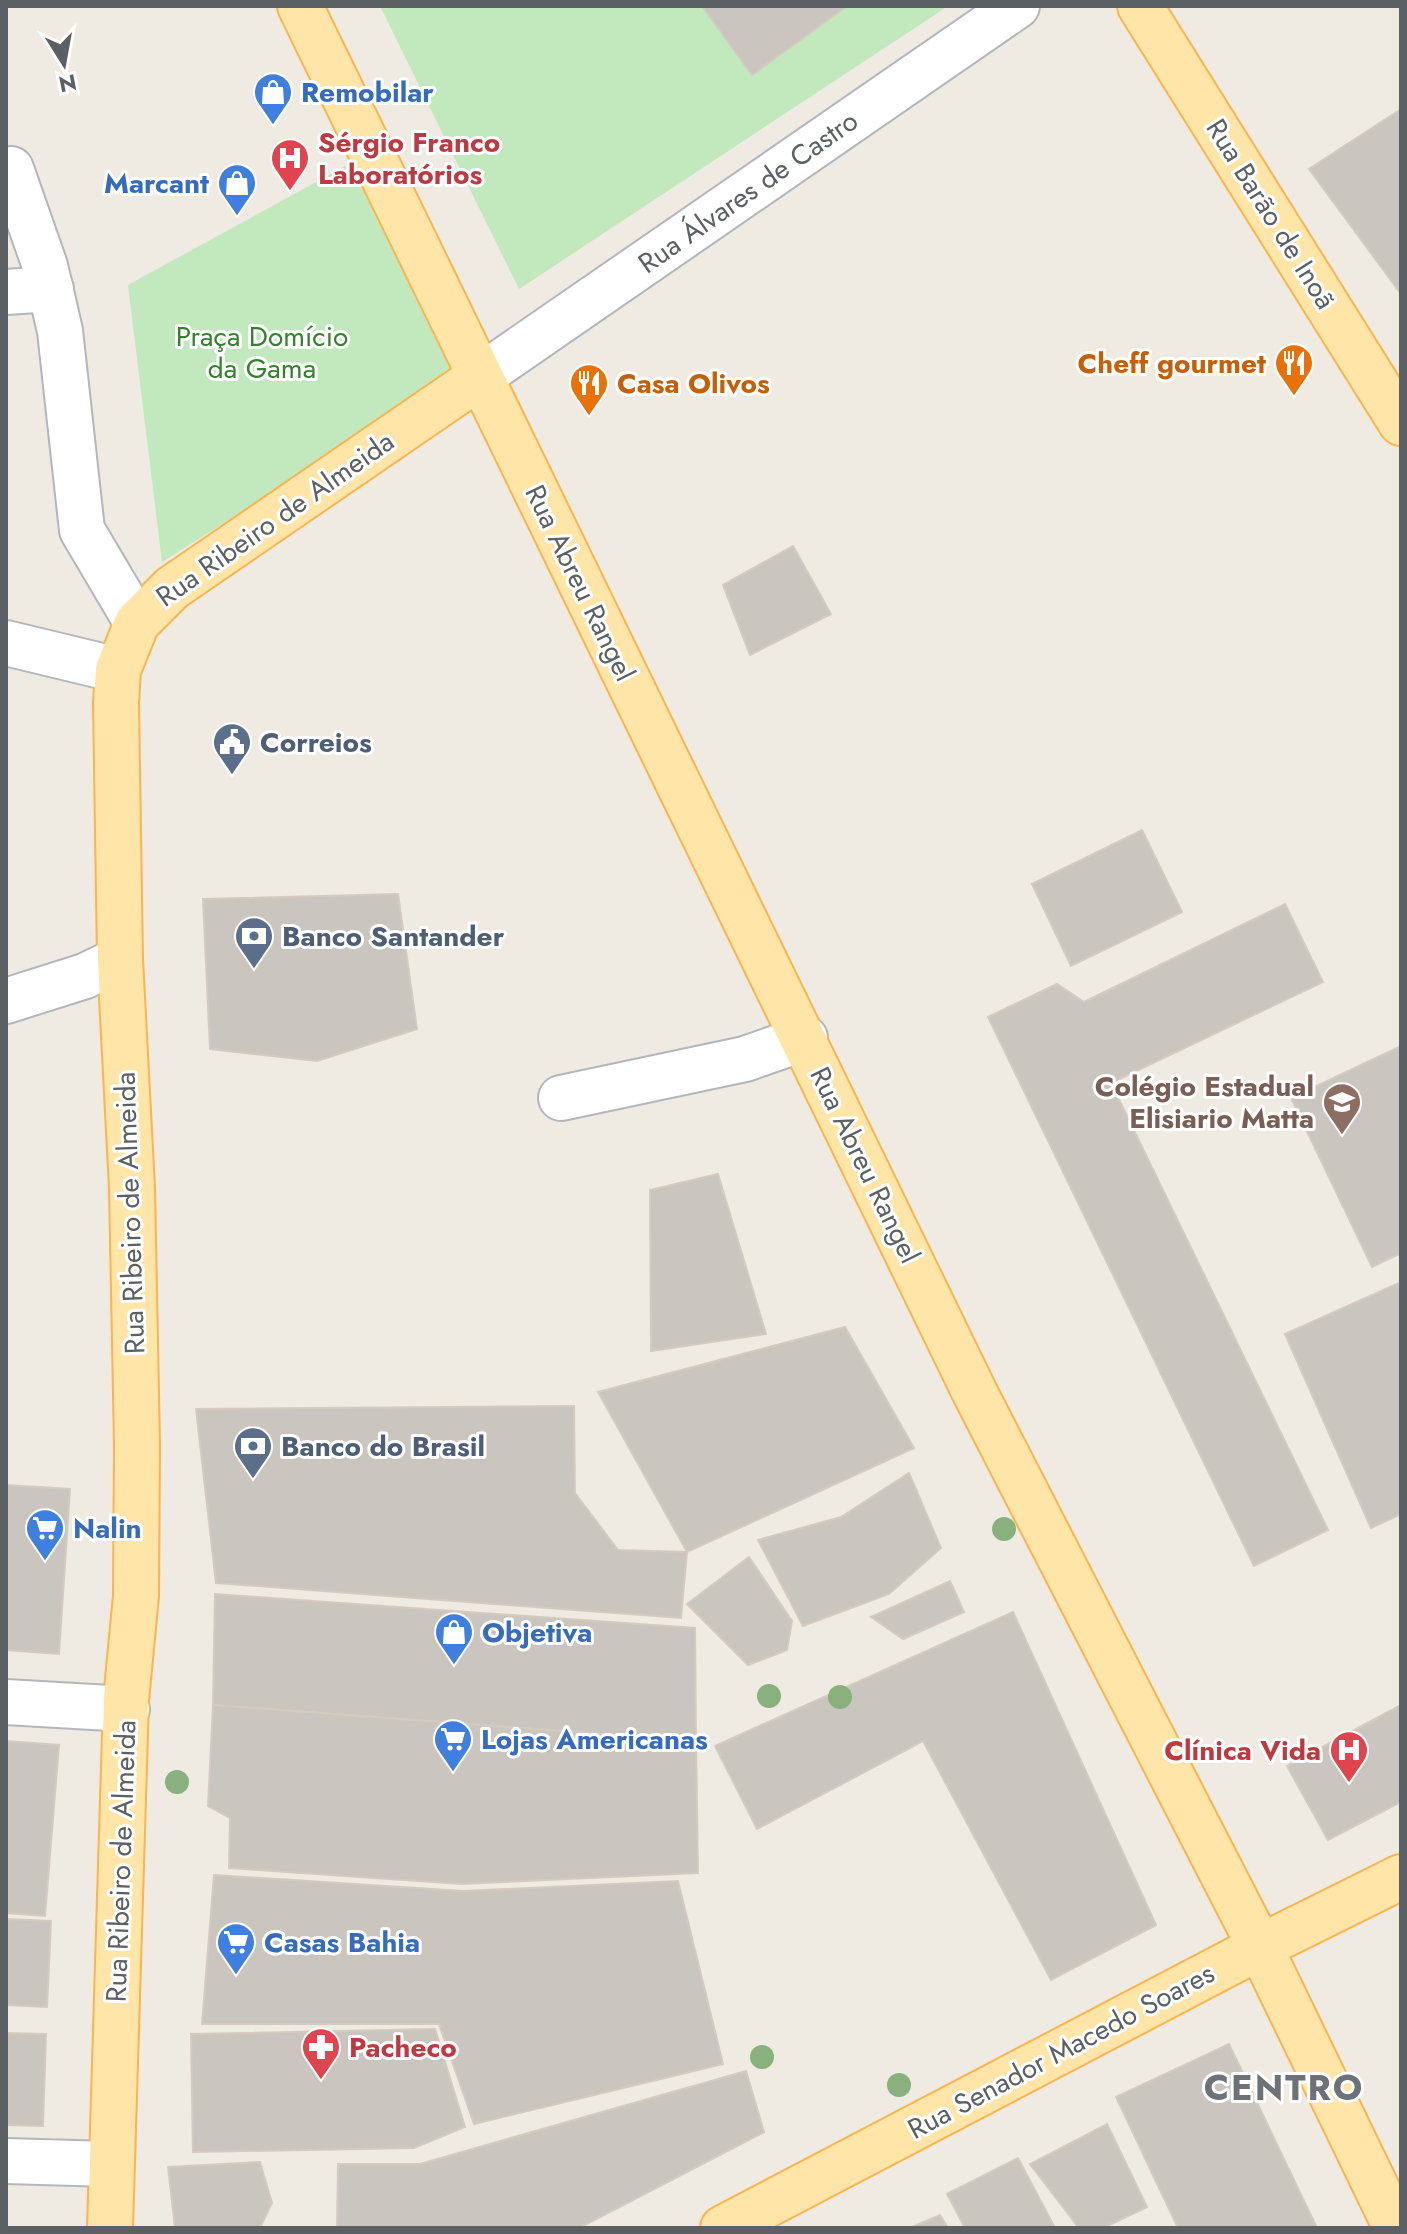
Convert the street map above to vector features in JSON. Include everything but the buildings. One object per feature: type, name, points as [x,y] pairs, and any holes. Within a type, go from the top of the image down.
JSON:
[{"type":"main road","name":"Rua Abreu Rangel","points":[[300,6],[478,378],[805,1038],[975,1393],[1260,1947],[1396,2228]]},
{"type":"main road","name":"Rua Barão de Inoã","points":[[1140,6],[1401,423]]},
{"type":"main road","name":"Rua Ribeiro de Almeida","points":[[110,2228],[127,1709],[136,1596],[137,1445],[132,1188],[120,959],[118,670],[137,623],[151,605],[203,565],[478,378]]},
{"type":"main road","name":"Rua Senador Macedo Soares","points":[[723,2228],[1260,1947],[1401,1877]]},
{"type":"street","name":"Rua Álvares de Castro","points":[[478,378],[1017,6]]},
{"type":"street","points":[[11,169],[51,289],[60,331],[82,530],[137,623]]},
{"type":"street","points":[[6,292],[51,289]]},
{"type":"street","points":[[6,643],[118,670]]},
{"type":"street","points":[[6,1001],[85,976],[120,959]]},
{"type":"street","points":[[561,1098],[745,1059],[805,1038]]},
{"type":"street","points":[[6,1702],[127,1709]]},
{"type":"street","points":[[6,2161],[110,2164]]},
{"type":"green space","points":[[380,6],[948,6],[519,289]]},
{"type":"green space","name":"Praça Domício da Gama","points":[[351,163],[457,376],[162,562],[128,285]]},
{"type":"place","name":"Remobilar","points":[[273,126]]},
{"type":"place","name":"Sérgio Franco Laboratórios","points":[[290,192]]},
{"type":"place","name":"Marcant","points":[[237,217]]},
{"type":"place","name":"Cheff gourmet","points":[[1294,397]]},
{"type":"place","name":"Casa Olivos","points":[[589,417]]},
{"type":"place","name":"Correios","points":[[232,776]]},
{"type":"place","name":"Banco Santander","points":[[254,970]]},
{"type":"place","name":"Colégio Estadual Elisiario Matta","points":[[1342,1136]]},
{"type":"place","name":"Banco do Brasil","points":[[253,1480]]},
{"type":"place","name":"Nalin","points":[[45,1562]]},
{"type":"place","name":"Objetiva","points":[[454,1666]]},
{"type":"place","name":"Lojas Americanas","points":[[453,1773]]},
{"type":"place","name":"Clínica Vida","points":[[1349,1784]]},
{"type":"place","name":"Casas Bahia","points":[[236,1976]]},
{"type":"place","name":"Pacheco","points":[[321,2081]]},
{"type":"district","name":"CENTRO","points":[[1284,2087]]}]
